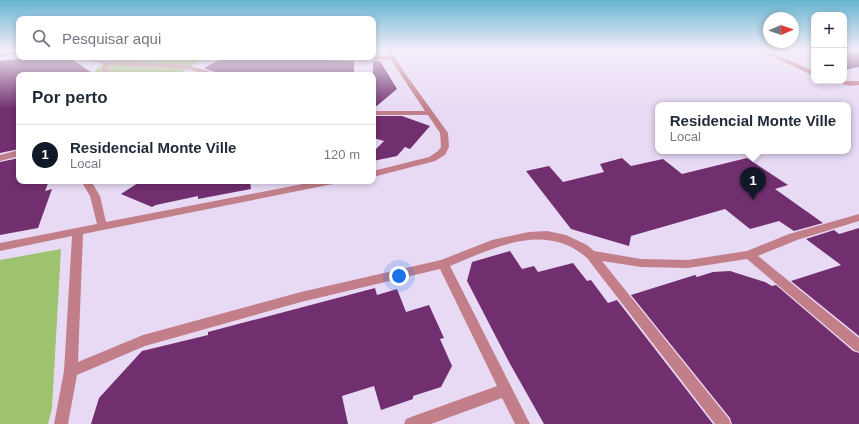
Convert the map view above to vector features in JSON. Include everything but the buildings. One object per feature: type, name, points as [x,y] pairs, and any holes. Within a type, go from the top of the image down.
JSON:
[{"type":"street","points":[[194,70],[205,72]]},
{"type":"street","points":[[376,173],[420,163],[442,153],[445,147],[444,133],[402,70]]},
{"type":"street","points":[[847,84],[859,83]]},
{"type":"street","points":[[376,113],[430,113]]},
{"type":"street","points":[[0,158],[16,154]]},
{"type":"street","points":[[89,184],[96,198],[102,226]]},
{"type":"street","points":[[0,247],[300,184]]},
{"type":"street","points":[[591,255],[665,264],[723,260],[750,255],[793,237],[859,217]]},
{"type":"street","points":[[61,424],[71,370],[78,231]]},
{"type":"street","points":[[71,370],[142,341],[172,332],[301,298],[443,264],[496,243],[529,236],[547,235],[566,239],[583,248],[591,255],[724,424]]},
{"type":"street","points":[[750,255],[859,346]]},
{"type":"street","points":[[443,264],[523,424]]},
{"type":"street","points":[[411,424],[505,390]]},
{"type":"green space","points":[[96,70],[186,70],[182,72],[96,72]]},
{"type":"green space","points":[[61,249],[52,408],[48,424],[0,424],[0,260]]},
{"type":"place","name":"Residencial Monte Ville","points":[[753,200]]}]
